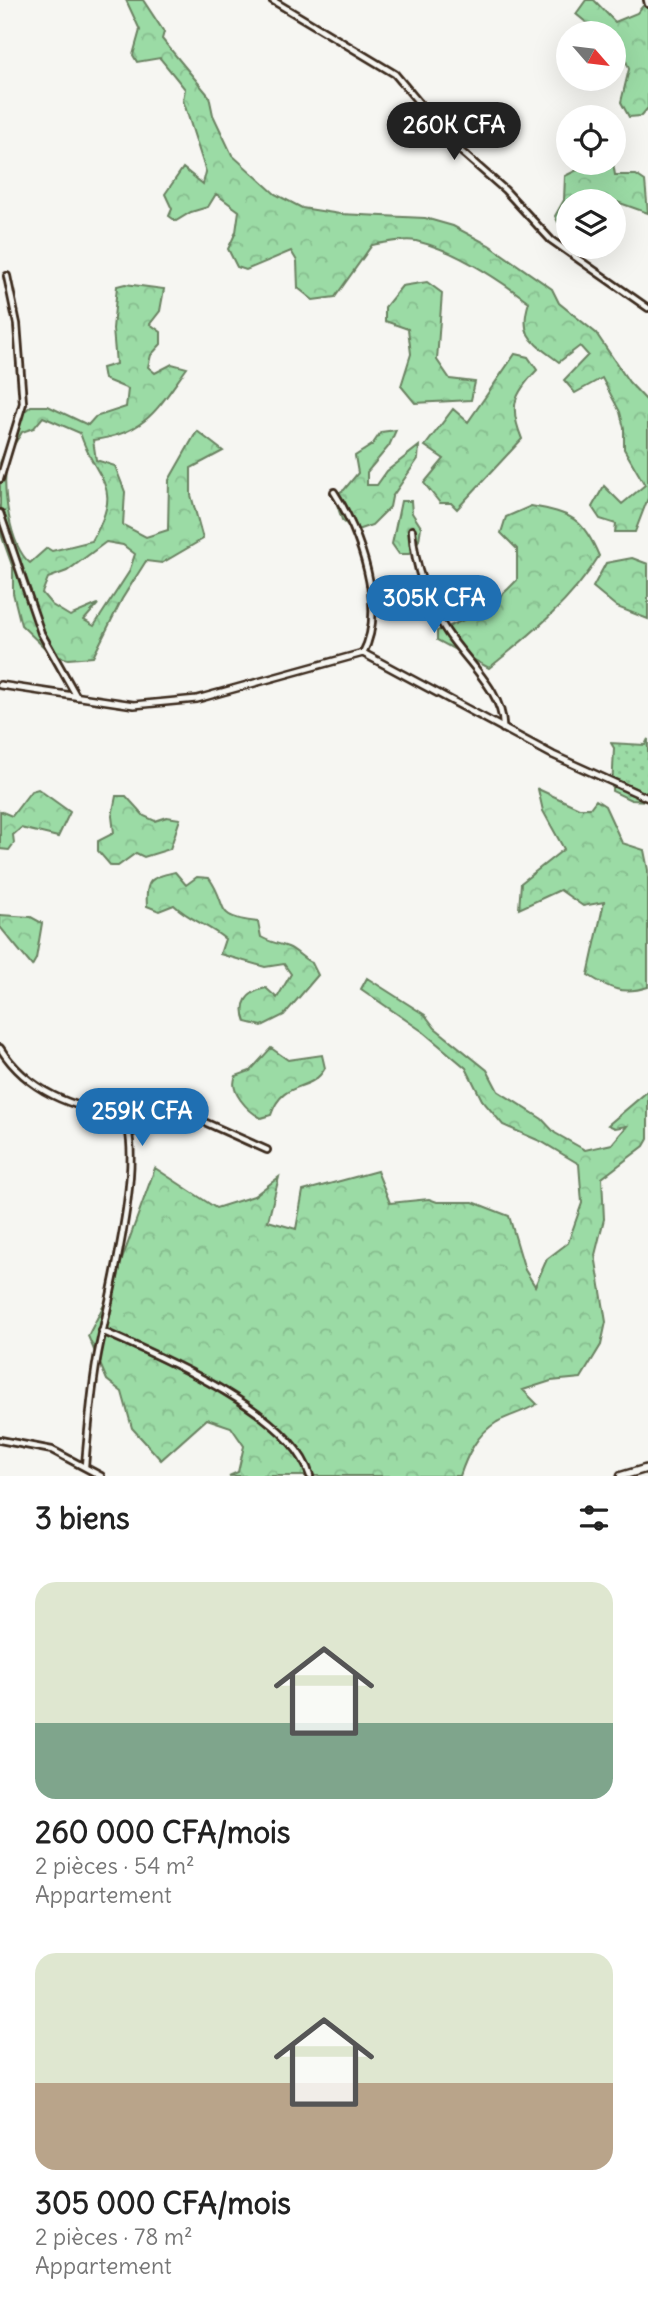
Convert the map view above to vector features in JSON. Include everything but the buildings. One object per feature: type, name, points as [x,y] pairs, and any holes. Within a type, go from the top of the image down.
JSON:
[{"type":"main road","points":[[621,1476],[648,1468]]},
{"type":"street","points":[[271,0],[395,74],[456,147],[505,190],[551,240],[648,308]]},
{"type":"street","points":[[0,479],[23,403],[17,324],[7,276]]},
{"type":"street","points":[[334,492],[347,512],[366,572],[374,619],[363,653]]},
{"type":"street","points":[[0,513],[41,633],[77,698]]},
{"type":"street","points":[[412,530],[414,557],[430,603],[446,632],[497,703],[503,719],[503,729]]},
{"type":"street","points":[[0,685],[134,705],[197,699],[363,653],[503,729],[648,798]]},
{"type":"street","points":[[0,1048],[8,1061],[40,1088],[82,1108],[122,1115],[129,1133],[129,1188],[102,1331],[85,1466]]},
{"type":"street","points":[[129,1133],[191,1116],[267,1150]]},
{"type":"street","points":[[102,1331],[196,1375],[237,1400],[292,1444],[307,1465],[310,1476]]},
{"type":"street","points":[[0,1440],[52,1450],[100,1476]]},
{"type":"green space","points":[[126,0],[143,0],[164,32],[162,39],[209,96],[213,115],[232,155],[275,194],[302,208],[340,214],[425,218],[453,226],[489,245],[552,289],[559,303],[596,333],[629,382],[648,402],[648,498],[635,532],[615,532],[616,524],[600,519],[592,507],[604,486],[622,504],[645,485],[624,449],[624,428],[620,412],[602,378],[575,393],[564,380],[588,355],[580,346],[559,362],[542,349],[530,338],[527,331],[525,323],[529,302],[503,284],[446,251],[416,241],[400,240],[372,245],[335,297],[313,300],[298,288],[297,261],[291,251],[246,270],[237,267],[228,249],[236,232],[239,211],[216,194],[208,207],[191,212],[176,221],[169,216],[172,209],[165,194],[183,168],[203,184],[206,172],[183,100],[185,89],[160,58],[137,62],[133,55],[140,30]]},
{"type":"green space","points":[[586,0],[594,0],[614,21],[584,21],[576,14]]},
{"type":"green space","points":[[648,0],[648,108],[641,116],[629,117],[626,105],[621,102],[624,91],[626,91],[629,69],[626,61],[626,21],[617,21],[637,13]]},
{"type":"green space","points":[[636,175],[645,181],[648,213],[626,205],[626,189],[564,189],[565,176]]},
{"type":"green space","points":[[427,282],[442,293],[437,360],[450,379],[475,382],[471,400],[415,403],[401,386],[411,354],[408,329],[385,321],[385,307],[402,286]]},
{"type":"green space","points":[[125,284],[164,289],[160,311],[150,324],[161,332],[161,344],[151,355],[148,367],[155,373],[172,364],[187,368],[149,417],[126,432],[93,440],[96,460],[115,466],[125,492],[123,525],[146,537],[168,530],[169,480],[197,431],[223,451],[191,468],[191,495],[203,539],[162,563],[146,561],[122,599],[93,657],[68,659],[52,655],[21,625],[13,593],[13,568],[1,534],[0,463],[20,415],[31,406],[48,406],[88,425],[95,417],[126,407],[128,389],[104,379],[102,368],[116,364],[113,329],[117,286]],"holes":[[[43,417],[80,433],[105,485],[106,507],[92,541],[52,551],[47,548],[30,563],[23,555],[12,530],[6,472],[9,454],[22,432],[34,428]],[[106,542],[123,545],[135,554],[129,572],[94,626],[84,620],[98,604],[70,616],[52,605],[42,593],[48,578],[67,571]]]},
{"type":"green space","points":[[515,354],[528,357],[537,370],[518,394],[516,402],[515,418],[522,439],[457,509],[451,503],[440,503],[424,483],[444,459],[425,446],[453,409],[468,422]]},
{"type":"green space","points":[[396,430],[389,446],[367,472],[367,485],[377,485],[387,471],[419,446],[418,459],[392,497],[390,507],[372,525],[354,531],[342,520],[334,495],[344,490],[358,473],[355,456],[372,445],[381,432]]},
{"type":"green space","points":[[401,501],[411,501],[412,513],[421,527],[419,540],[409,554],[399,554],[392,544]]},
{"type":"green space","points":[[531,506],[556,511],[574,519],[587,533],[599,556],[563,603],[489,668],[437,640],[437,631],[480,611],[499,598],[517,580],[517,549],[501,533],[506,517]]},
{"type":"green space","points":[[632,558],[648,564],[648,619],[617,607],[593,587],[606,563]]},
{"type":"green space","points":[[648,739],[648,801],[631,800],[612,791],[614,748],[611,743],[645,745]]},
{"type":"green space","points":[[38,789],[70,812],[58,837],[21,828],[13,835],[14,843],[9,850],[0,849],[0,811],[12,816],[31,791]]},
{"type":"green space","points":[[538,789],[579,808],[590,808],[596,800],[605,806],[622,843],[644,850],[648,870],[648,987],[617,989],[588,975],[604,902],[583,906],[560,890],[519,909],[521,883],[564,849],[543,811]]},
{"type":"green space","points":[[116,796],[126,796],[144,816],[155,821],[167,817],[180,819],[170,849],[144,857],[136,853],[118,866],[111,866],[98,851],[98,841],[114,833],[112,816]]},
{"type":"green space","points":[[175,872],[186,885],[197,877],[209,878],[227,914],[258,922],[261,937],[291,948],[312,963],[318,975],[284,1015],[262,1026],[246,1022],[244,1004],[254,992],[266,988],[277,998],[291,974],[284,964],[265,967],[220,954],[225,939],[174,905],[159,911],[147,906],[147,890],[151,881]]},
{"type":"green space","points":[[0,915],[31,917],[42,923],[36,959],[32,966],[0,927]]},
{"type":"green space","points":[[367,978],[425,1015],[435,1028],[487,1070],[498,1091],[542,1119],[555,1133],[585,1150],[612,1144],[627,1126],[615,1128],[608,1125],[648,1091],[648,1139],[644,1146],[602,1178],[604,1219],[595,1255],[606,1322],[601,1345],[581,1378],[551,1381],[523,1390],[537,1404],[490,1427],[478,1439],[460,1476],[229,1476],[238,1472],[244,1446],[231,1427],[207,1419],[161,1460],[132,1428],[122,1392],[107,1380],[88,1336],[110,1293],[155,1168],[216,1208],[254,1196],[279,1177],[268,1221],[296,1229],[303,1191],[377,1171],[390,1203],[429,1199],[437,1202],[473,1202],[509,1216],[525,1270],[535,1286],[547,1259],[568,1243],[582,1203],[579,1164],[542,1142],[503,1125],[482,1100],[466,1068],[422,1031],[361,989]]},
{"type":"green space","points":[[271,1048],[288,1060],[322,1055],[325,1068],[312,1081],[283,1096],[276,1103],[271,1115],[261,1118],[250,1111],[241,1100],[234,1082],[236,1076],[250,1071]]}]
